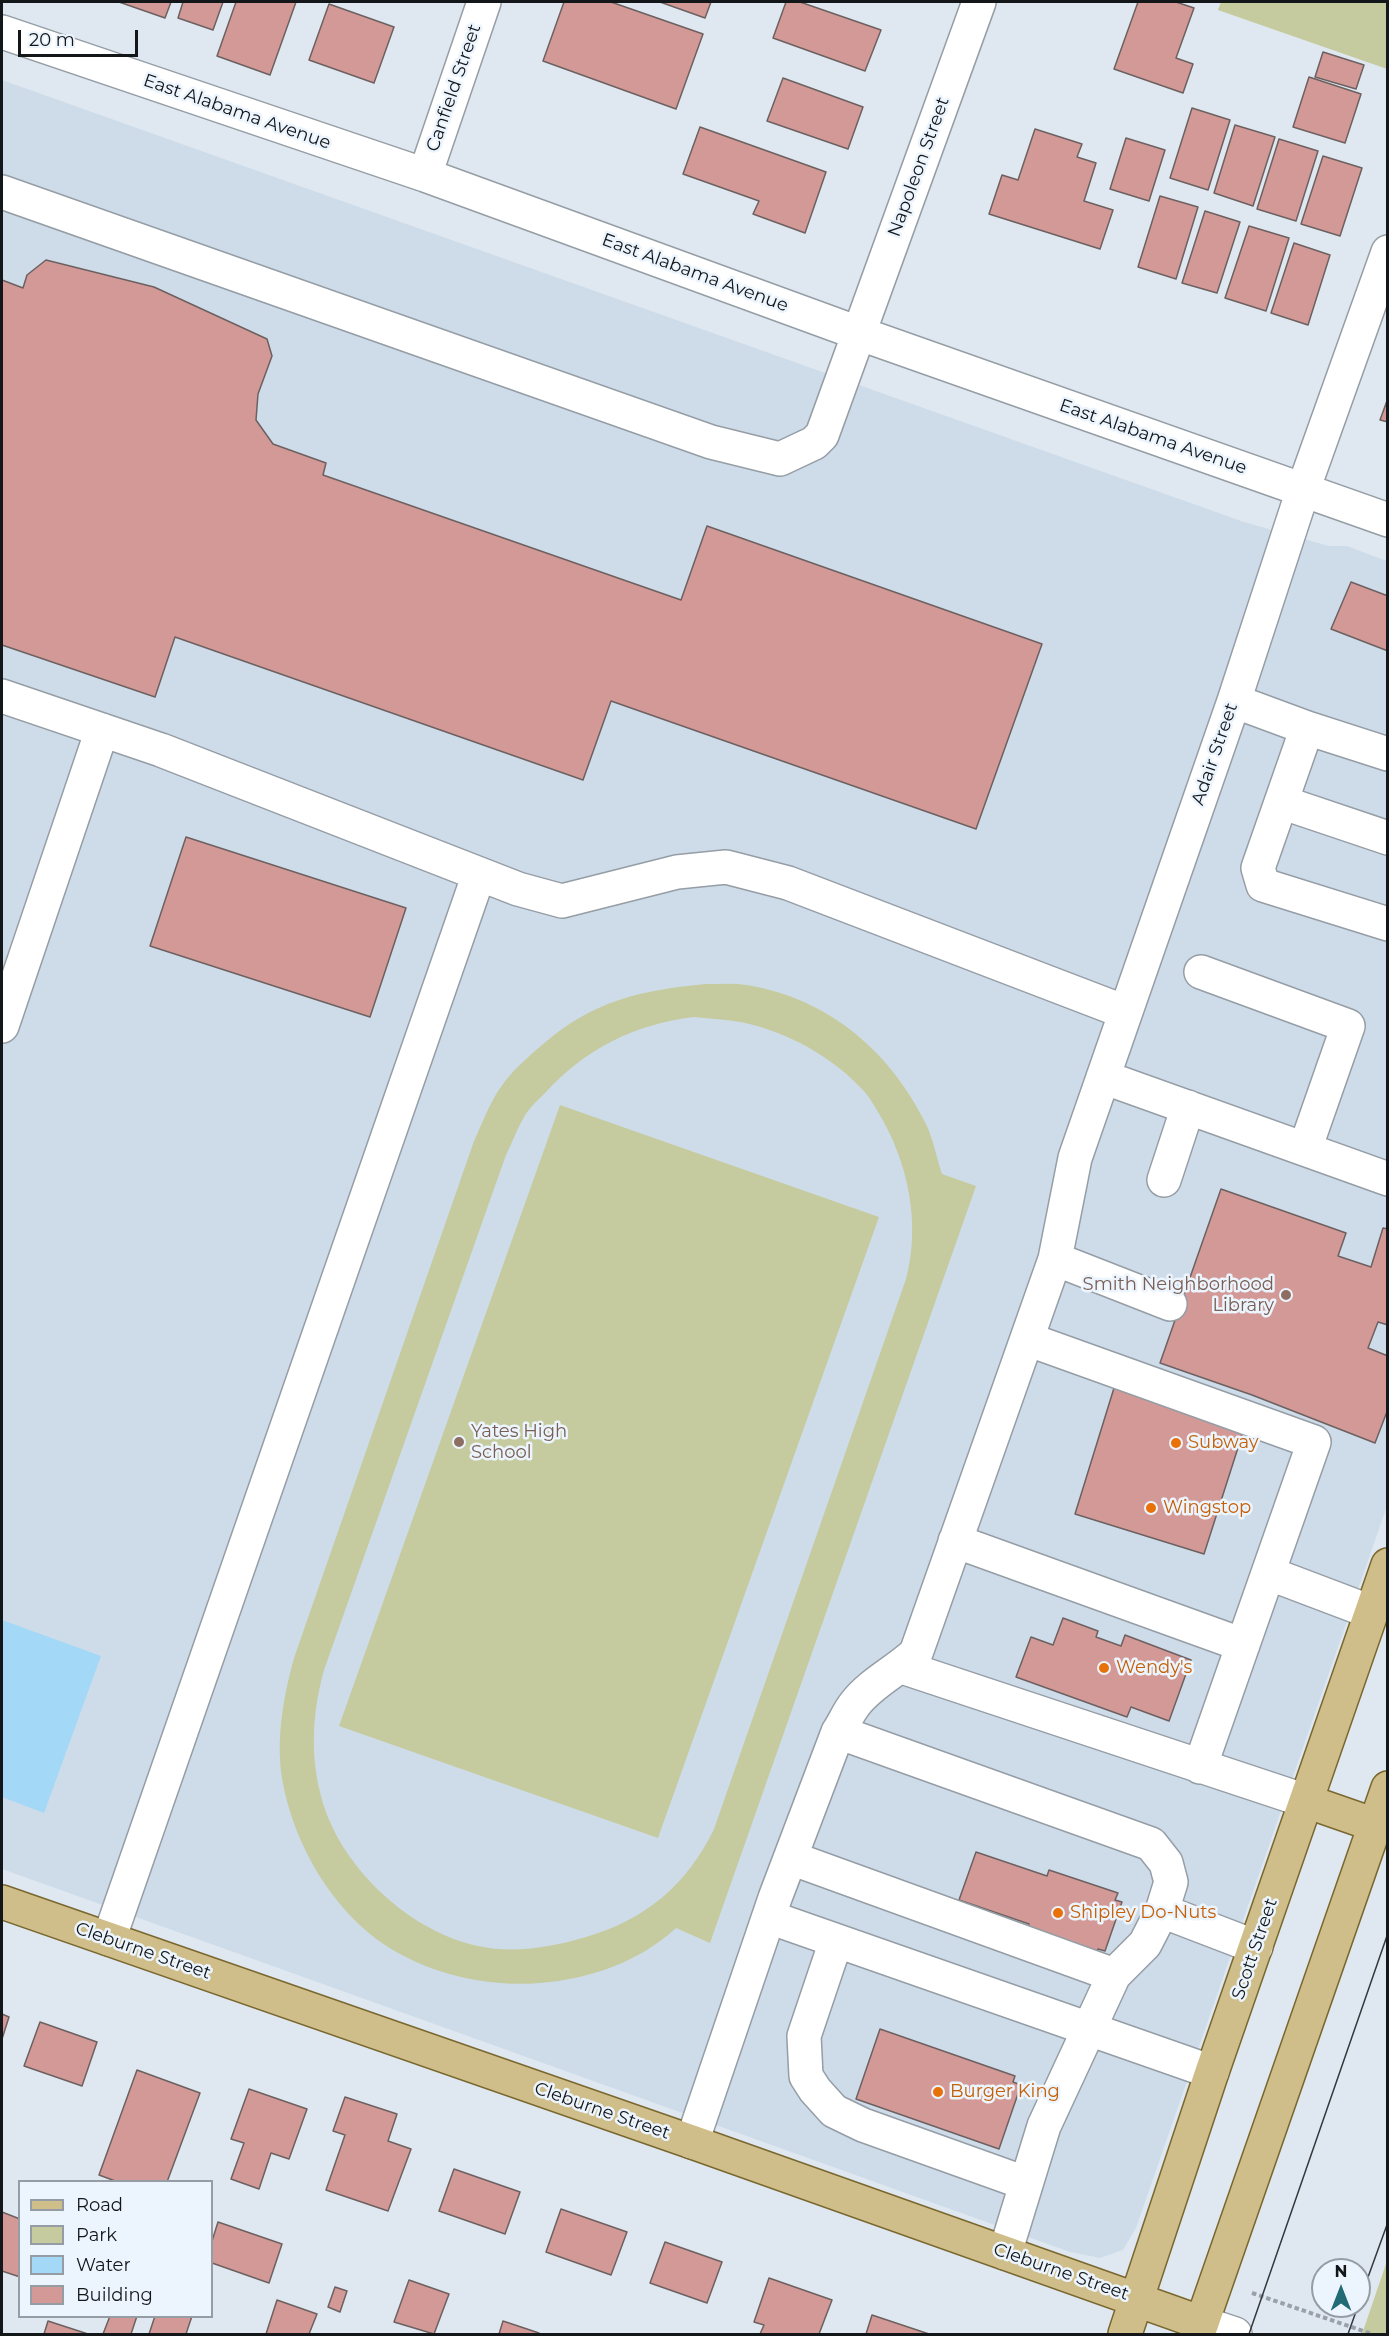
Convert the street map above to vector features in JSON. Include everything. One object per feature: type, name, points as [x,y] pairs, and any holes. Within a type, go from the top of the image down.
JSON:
[{"type":"main road","name":"Scott Street","points":[[1125,2334],[1212,2072],[1388,1565]]},
{"type":"main road","points":[[1200,2329],[1388,1788]]},
{"type":"main road","points":[[1306,1801],[1375,1826]]},
{"type":"main road","name":"Cleburne Street","points":[[2,1902],[1138,2300],[1200,2329]]},
{"type":"street","name":"Canfield Street","points":[[425,175],[484,2]]},
{"type":"street","name":"Napoleon Street","points":[[2,192],[711,442],[780,459],[814,442],[822,435],[979,2]]},
{"type":"street","name":"East Alabama Avenue","points":[[2,32],[425,175],[858,333],[1388,520]]},
{"type":"street","name":"Adair Street","points":[[902,1667],[916,1653],[1055,1259],[1075,1158],[1388,252]]},
{"type":"street","points":[[2,696],[161,750],[518,890],[562,901],[677,872],[726,867],[788,883],[1125,1012]]},
{"type":"street","points":[[1234,701],[1388,754]]},
{"type":"street","points":[[1307,728],[1258,868],[1263,885],[1388,924]]},
{"type":"street","points":[[2,1026],[102,730]]},
{"type":"street","points":[[1281,802],[1388,838]]},
{"type":"street","points":[[109,1939],[479,874]]},
{"type":"street","points":[[1201,972],[1348,1026],[1305,1149]]},
{"type":"street","points":[[1102,1077],[1388,1179]]},
{"type":"street","points":[[1164,1180],[1188,1107]]},
{"type":"street","points":[[1055,1259],[1170,1304]]},
{"type":"street","points":[[1027,1339],[1314,1442],[1200,1767]]},
{"type":"street","points":[[955,1541],[1243,1645]]},
{"type":"street","points":[[1268,1573],[1371,1612]]},
{"type":"street","points":[[692,2142],[769,1917],[838,1732],[856,1703],[875,1685],[902,1667],[1306,1801]]},
{"type":"street","points":[[838,1732],[1151,1844],[1166,1863],[1171,1882],[1162,1911],[1145,1944],[1114,1975],[1044,2126],[1005,2253]]},
{"type":"street","points":[[791,1858],[1114,1975]]},
{"type":"street","points":[[1162,1911],[1256,1947]]},
{"type":"street","points":[[769,1917],[1212,2072]]},
{"type":"street","points":[[836,1941],[804,2036],[806,2076],[815,2090],[834,2111],[863,2125],[1026,2183]]},
{"type":"street","points":[[1200,2329],[1236,2334]]},
{"type":"path","points":[[1244,2290],[1371,2334]]},
{"type":"shaded area","name":"Yates High School","points":[[2,80],[1244,522],[1329,546],[1347,546],[1387,561],[1387,1506],[1136,2228],[1123,2250],[1100,2258],[1070,2252],[2,1869]]},
{"type":"green space","points":[[1221,2],[1387,2],[1387,69],[1218,10]]},
{"type":"green space","points":[[706,984],[747,985],[777,992],[831,1016],[855,1033],[876,1053],[912,1099],[927,1126],[942,1174],[976,1186],[710,1943],[676,1928],[646,1950],[613,1967],[559,1981],[496,1983],[450,1974],[408,1958],[370,1934],[339,1903],[303,1846],[288,1805],[283,1784],[280,1752],[281,1720],[294,1658],[474,1141],[494,1097],[516,1068],[561,1030],[580,1018],[618,1000]],"holes":[[[694,1017],[749,1024],[786,1036],[840,1068],[867,1094],[897,1151],[909,1193],[912,1236],[906,1279],[714,1829],[703,1849],[691,1867],[662,1898],[627,1921],[607,1930],[573,1941],[533,1948],[505,1949],[478,1946],[451,1938],[426,1926],[401,1909],[378,1890],[341,1844],[328,1818],[317,1777],[314,1731],[320,1685],[506,1155],[524,1117],[560,1077],[594,1051],[612,1041],[651,1026]]]},
{"type":"green space","points":[[560,1105],[879,1217],[658,1838],[339,1726]]},
{"type":"green space","points":[[1387,2261],[1387,2334],[1362,2334],[1367,2318],[1371,2318],[1371,2308]]},
{"type":"water","points":[[2,1620],[101,1656],[44,1813],[2,1797]]},
{"type":"building","points":[[119,2],[171,2],[165,18]]},
{"type":"building","points":[[183,2],[223,2],[213,30],[178,18]]},
{"type":"building","points":[[236,2],[296,2],[270,75],[217,56]]},
{"type":"building","points":[[564,2],[611,2],[703,34],[676,109],[543,61]]},
{"type":"building","points":[[660,2],[711,2],[705,18]]},
{"type":"building","points":[[786,2],[800,2],[881,30],[865,71],[773,38]]},
{"type":"building","points":[[1138,2],[1176,2],[1194,8],[1176,58],[1193,64],[1183,93],[1114,69]]},
{"type":"building","points":[[329,4],[394,27],[374,83],[309,60]]},
{"type":"building","points":[[1323,52],[1364,65],[1356,89],[1315,77]]},
{"type":"building","points":[[1309,77],[1361,94],[1345,143],[1293,127]]},
{"type":"building","points":[[783,78],[863,107],[848,149],[767,121]]},
{"type":"building","points":[[1192,108],[1230,120],[1208,190],[1170,178]]},
{"type":"building","points":[[1235,125],[1275,137],[1253,206],[1214,193]]},
{"type":"building","points":[[700,127],[826,172],[805,233],[753,214],[759,201],[683,174]]},
{"type":"building","points":[[1035,129],[1082,144],[1077,157],[1096,163],[1084,201],[1113,210],[1100,249],[989,214],[1002,175],[1018,180]]},
{"type":"building","points":[[1126,138],[1165,150],[1149,201],[1110,189]]},
{"type":"building","points":[[1279,139],[1318,151],[1296,221],[1257,209]]},
{"type":"building","points":[[1323,156],[1362,168],[1340,236],[1301,224]]},
{"type":"building","points":[[1160,196],[1198,207],[1176,279],[1138,267]]},
{"type":"building","points":[[1205,211],[1240,222],[1217,293],[1182,283]]},
{"type":"building","points":[[1249,226],[1289,238],[1266,311],[1225,298]]},
{"type":"building","points":[[1294,243],[1330,255],[1308,325],[1271,313]]},
{"type":"building","points":[[46,260],[154,287],[267,339],[272,356],[258,394],[256,420],[273,444],[326,463],[323,475],[681,600],[707,526],[1042,644],[976,829],[611,701],[583,780],[175,637],[155,697],[2,645],[2,280],[23,288],[27,275]]},
{"type":"building","points":[[1388,398],[1388,422],[1380,420]]},
{"type":"building","points":[[1351,582],[1388,596],[1388,651],[1331,629]]},
{"type":"building","points":[[186,837],[406,908],[370,1017],[150,946]]},
{"type":"building","name":"Smith Neighborhood Library","points":[[1221,1189],[1346,1233],[1338,1256],[1371,1267],[1383,1228],[1388,1229],[1388,1325],[1378,1322],[1368,1348],[1388,1356],[1388,1409],[1375,1443],[1252,1395],[1160,1363]]},
{"type":"building","points":[[1114,1388],[1244,1429],[1204,1554],[1075,1514]]},
{"type":"building","name":"Wendy's","points":[[1063,1618],[1098,1631],[1096,1637],[1121,1646],[1125,1635],[1191,1660],[1169,1721],[1131,1707],[1127,1717],[1016,1677],[1031,1637],[1053,1645]]},
{"type":"building","name":"Shipley Do-Nuts","points":[[976,1852],[1047,1876],[1049,1870],[1118,1893],[1115,1900],[1122,1902],[1105,1951],[1098,1949],[1095,1957],[1026,1933],[1029,1924],[959,1900]]},
{"type":"building","points":[[2,2014],[9,2017],[2,2039]]},
{"type":"building","points":[[40,2022],[97,2042],[82,2086],[24,2066]]},
{"type":"building","name":"Burger King","points":[[880,2029],[1015,2076],[1013,2082],[1021,2085],[999,2149],[856,2099]]},
{"type":"building","points":[[137,2070],[200,2093],[168,2180],[113,2180],[99,2175]]},
{"type":"building","points":[[249,2089],[307,2109],[289,2159],[271,2153],[259,2189],[231,2179],[244,2143],[231,2139]]},
{"type":"building","points":[[345,2097],[397,2114],[388,2141],[411,2149],[388,2211],[326,2190],[345,2135],[333,2131]]},
{"type":"building","points":[[454,2169],[520,2192],[505,2234],[439,2211]]},
{"type":"building","points":[[561,2209],[627,2232],[611,2275],[546,2252]]},
{"type":"building","points":[[2,2212],[18,2218],[18,2276],[2,2271]]},
{"type":"building","points":[[218,2222],[282,2244],[269,2283],[213,2263],[213,2238]]},
{"type":"building","points":[[665,2242],[722,2262],[707,2303],[650,2283]]},
{"type":"building","points":[[769,2278],[832,2300],[819,2334],[760,2334],[764,2325],[754,2322]]},
{"type":"building","points":[[409,2280],[449,2294],[434,2334],[394,2322]]},
{"type":"building","points":[[335,2287],[347,2291],[340,2312],[328,2307]]},
{"type":"building","points":[[277,2300],[317,2314],[309,2334],[266,2334]]},
{"type":"building","points":[[872,2315],[929,2334],[866,2334]]},
{"type":"building","points":[[109,2318],[136,2318],[131,2334],[103,2334]]},
{"type":"building","points":[[154,2318],[191,2318],[186,2334],[149,2334]]},
{"type":"building","points":[[48,2321],[88,2334],[44,2334]]},
{"type":"building","points":[[503,2321],[539,2333],[539,2334],[499,2334]]},
{"type":"tram line","points":[[1249,2334],[1388,1933]]},
{"type":"tram line","points":[[1371,2269],[1388,2222]]},
{"type":"tram line","points":[[1348,2334],[1354,2318]]},
{"type":"place","name":"Smith Neighborhood Library","points":[[1286,1295]]},
{"type":"place","name":"Yates High School","points":[[459,1442]]},
{"type":"place","name":"Subway","points":[[1176,1443]]},
{"type":"place","name":"Wingstop","points":[[1151,1508]]},
{"type":"place","name":"Wendy's","points":[[1104,1668]]},
{"type":"place","name":"Shipley Do-Nuts","points":[[1058,1913]]},
{"type":"place","name":"Burger King","points":[[938,2092]]}]
